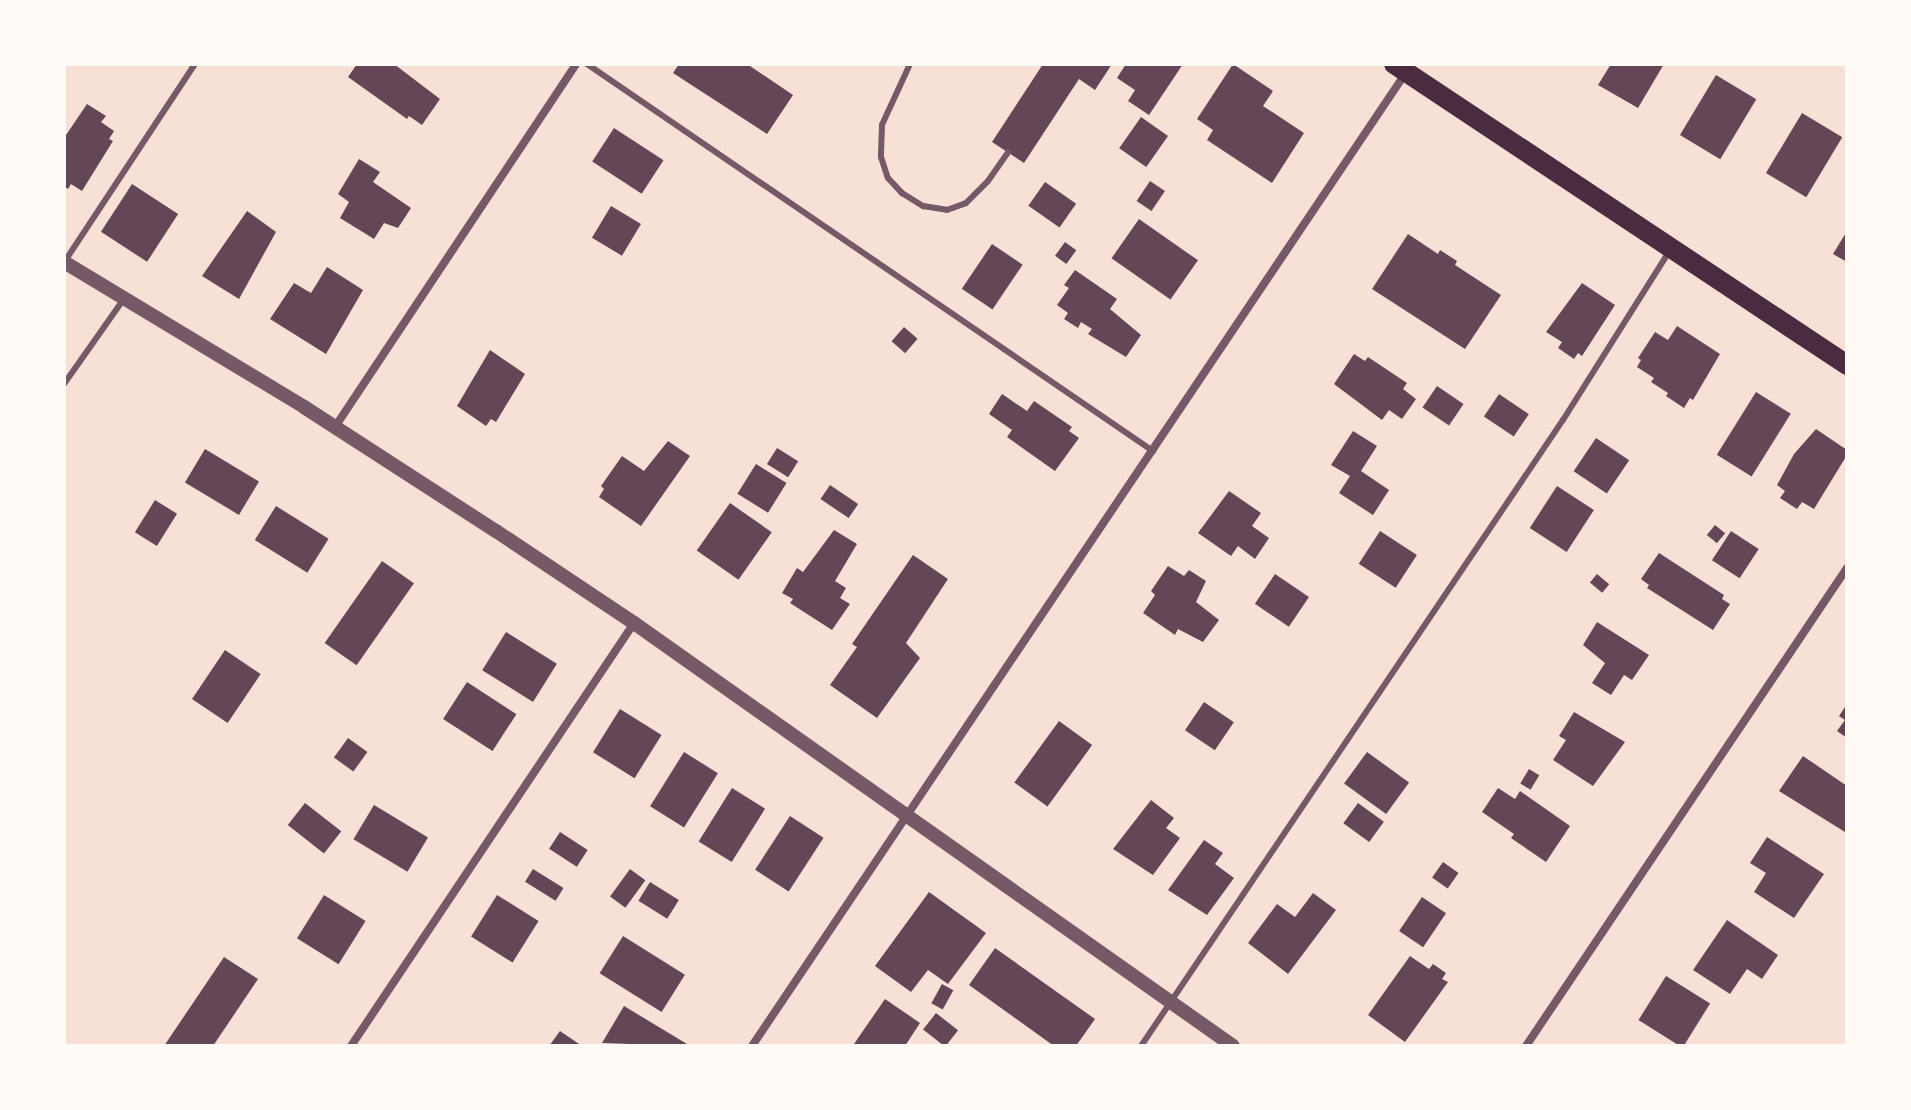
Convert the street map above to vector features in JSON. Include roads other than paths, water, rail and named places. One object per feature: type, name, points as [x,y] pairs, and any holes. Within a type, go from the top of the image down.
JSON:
[{"type":"main road","points":[[1404,67],[1847,365]]},
{"type":"street","points":[[335,427],[576,64]]},
{"type":"street","points":[[752,1046],[1153,451],[1404,67]]},
{"type":"street","points":[[64,262],[335,427],[634,623],[1233,1046]]},
{"type":"street","points":[[1526,1046],[1847,568]]},
{"type":"street","points":[[351,1046],[634,623]]},
{"type":"lane","points":[[64,262],[195,64]]},
{"type":"lane","points":[[587,64],[1153,451]]},
{"type":"lane","points":[[910,64],[882,125],[881,157],[888,178],[902,193],[923,206],[947,210],[966,203],[988,181],[1008,152]]},
{"type":"lane","points":[[1141,1046],[1563,420],[1671,248]]},
{"type":"lane","points":[[64,384],[67,375],[125,297]]}]
